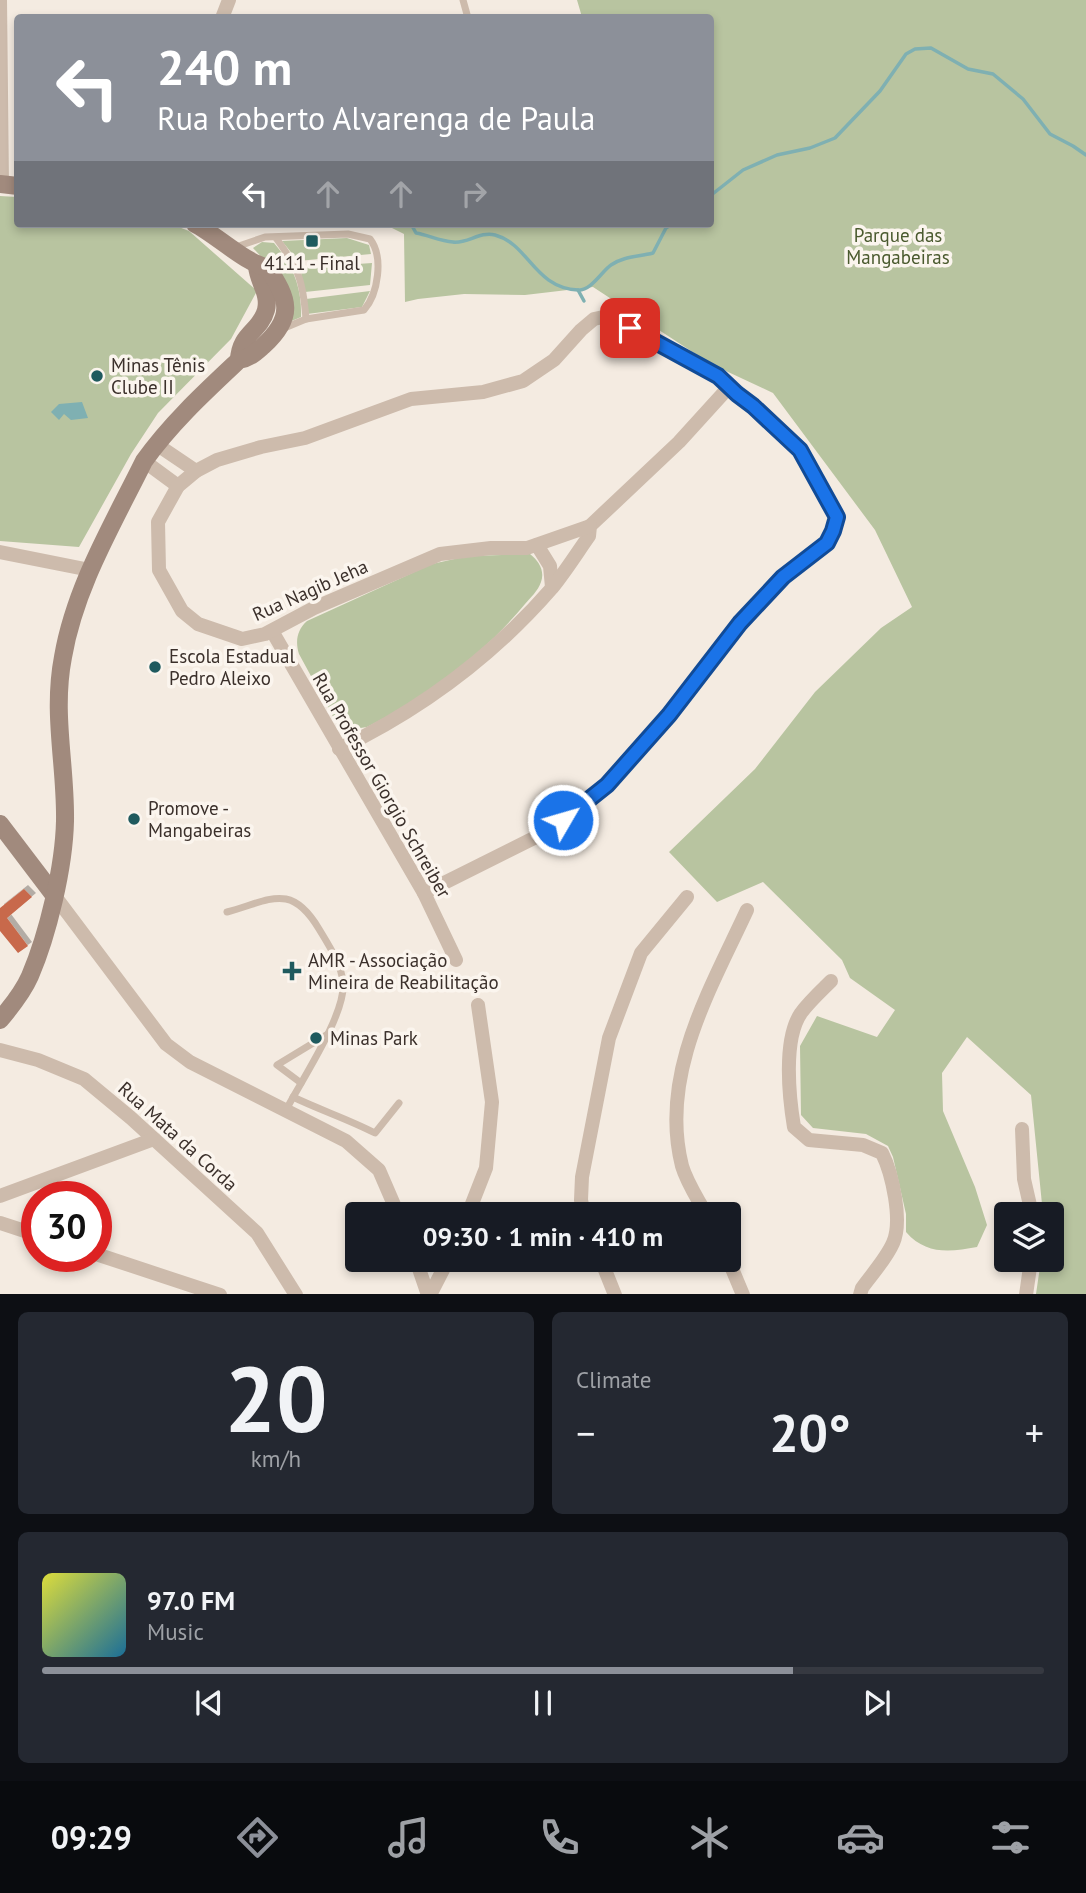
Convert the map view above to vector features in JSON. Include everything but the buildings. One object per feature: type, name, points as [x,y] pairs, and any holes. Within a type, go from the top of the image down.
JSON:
[{"type":"street","points":[[0,0],[7,185]]},
{"type":"street","points":[[0,1020],[29,978],[43,940],[60,861],[65,821],[57,697],[69,621],[90,570],[144,461],[156,444],[192,404],[239,360],[249,358],[278,330],[284,317],[284,296],[267,267],[257,266],[201,228]]},
{"type":"street","points":[[239,360],[240,346],[263,319],[265,311],[267,295],[257,274],[257,266]]},
{"type":"street","points":[[144,461],[178,486],[217,460],[305,438],[411,399],[483,392],[523,382],[554,360],[594,319],[608,316],[718,376],[800,450],[837,517],[827,543],[783,577],[740,623],[669,715],[607,785],[563,820],[534,838],[424,893]]},
{"type":"street","name":"Rua Nagib Jeha","points":[[178,486],[158,522],[159,570],[182,611],[198,624],[242,639],[272,631],[314,608],[440,554],[537,545],[590,526],[679,442],[730,387]]},
{"type":"street","points":[[156,444],[197,471]]},
{"type":"street","name":"Rua Nagib Jeha","points":[[339,749],[378,730],[446,686],[500,642],[552,587],[589,536],[590,526]]},
{"type":"street","points":[[537,545],[550,565],[552,587]]},
{"type":"street","points":[[0,552],[90,570]]},
{"type":"street","name":"Rua Professor Giorgio Schreiber","points":[[272,631],[424,893],[456,960]]},
{"type":"street","points":[[0,824],[166,1044],[190,1062],[289,1104],[346,1141],[379,1170],[393,1202]]},
{"type":"street","points":[[35,869],[60,861]]},
{"type":"street","points":[[582,1202],[582,1177],[609,1038],[641,953],[687,897]]},
{"type":"street","points":[[700,1202],[683,1169],[677,1139],[677,1107],[683,1059],[696,1020],[747,910]]},
{"type":"street","points":[[831,981],[800,1014],[791,1034],[790,1101],[794,1127],[809,1140],[863,1145],[881,1153],[887,1164],[897,1215],[894,1242],[860,1294]]},
{"type":"street","points":[[473,1202],[486,1168],[492,1102],[478,1005]]},
{"type":"street","name":"Rua Mata da Corda","points":[[0,1050],[38,1060],[84,1079],[257,1233],[296,1294]]},
{"type":"street","points":[[1022,1129],[1024,1179],[1029,1202]]},
{"type":"street","points":[[0,1196],[153,1139]]},
{"type":"street","points":[[0,1223],[21,1230]]},
{"type":"street","points":[[112,1259],[213,1293]]},
{"type":"street","points":[[421,1272],[429,1294]]},
{"type":"street","points":[[429,1294],[441,1272]]},
{"type":"street","points":[[606,1272],[615,1294]]},
{"type":"street","points":[[734,1272],[743,1294]]},
{"type":"street","points":[[1026,1294],[1029,1272]]},
{"type":"lane","points":[[233,248],[265,237],[348,234],[370,239],[374,244],[374,294],[364,310],[306,319],[278,330]]},
{"type":"lane","points":[[276,238],[296,264],[304,296],[306,319]]},
{"type":"lane","points":[[228,912],[282,897],[294,901],[309,912],[332,954],[343,983],[328,1034],[289,1104],[348,1118],[375,1133],[399,1103]]},
{"type":"lane","points":[[301,1083],[277,1065],[328,1034]]},
{"type":"green space","name":"Parque das Mangabeiras","points":[[577,0],[1086,0],[1086,1294],[1036,1294],[1039,1272],[1064,1272],[1064,1202],[1042,1202],[1031,1095],[967,1037],[942,1073],[943,1111],[975,1187],[987,1225],[977,1247],[939,1250],[922,1245],[906,1232],[906,1214],[888,1146],[866,1134],[813,1128],[801,1115],[800,1046],[817,1016],[877,1037],[895,1010],[850,978],[842,960],[763,882],[717,902],[669,852],[755,769],[815,692],[881,628],[912,607],[875,530],[773,393],[711,364],[593,287],[525,295],[464,294],[405,302],[404,234],[392,228],[714,228],[714,14],[581,14]]},
{"type":"green space","name":"Minas Tênis Clube II","points":[[0,196],[14,197],[14,228],[181,228],[189,231],[257,291],[231,339],[158,413],[131,454],[79,547],[0,541]]},
{"type":"green space","points":[[347,238],[369,245],[371,254],[298,261],[282,241]]},
{"type":"green space","points":[[262,242],[274,243],[291,268],[298,287],[301,317],[287,323],[268,264],[253,248]]},
{"type":"green space","points":[[372,263],[370,285],[305,292],[300,268]]},
{"type":"green space","points":[[370,291],[362,307],[307,314],[306,299]]},
{"type":"green space","points":[[530,554],[542,570],[538,588],[491,641],[432,688],[367,727],[354,729],[337,724],[299,654],[298,636],[307,621],[432,564],[468,556]]},
{"type":"water","points":[[82,402],[88,418],[71,420],[64,414],[59,420],[51,412],[59,404]]},
{"type":"waterway","points":[[714,193],[743,170],[777,155],[810,148],[835,138],[880,91],[906,54],[915,49],[931,48],[968,69],[993,74],[1023,99],[1050,134],[1086,155]]},
{"type":"waterway","points":[[413,228],[416,233],[458,242],[495,235],[516,247],[551,282],[578,290],[587,287],[616,262],[653,253],[666,228]]},
{"type":"waterway","points":[[578,290],[584,301]]},
{"type":"place","name":"4111 - Final","points":[[312,241]]},
{"type":"place","name":"Minas Tênis Clube II","points":[[97,376]]},
{"type":"place","name":"Escola Estadual Pedro Aleixo","points":[[155,667]]},
{"type":"place","name":"Promove - Mangabeiras","points":[[134,819]]},
{"type":"place","name":"AMR - Associação Mineira de Reabilitação","points":[[292,971]]},
{"type":"place","name":"Minas Park","points":[[316,1038]]},
{"type":"route","points":[[563,820],[607,785],[669,715],[740,623],[783,577],[827,543],[837,517],[800,450],[753,406],[718,376],[630,328]]}]
